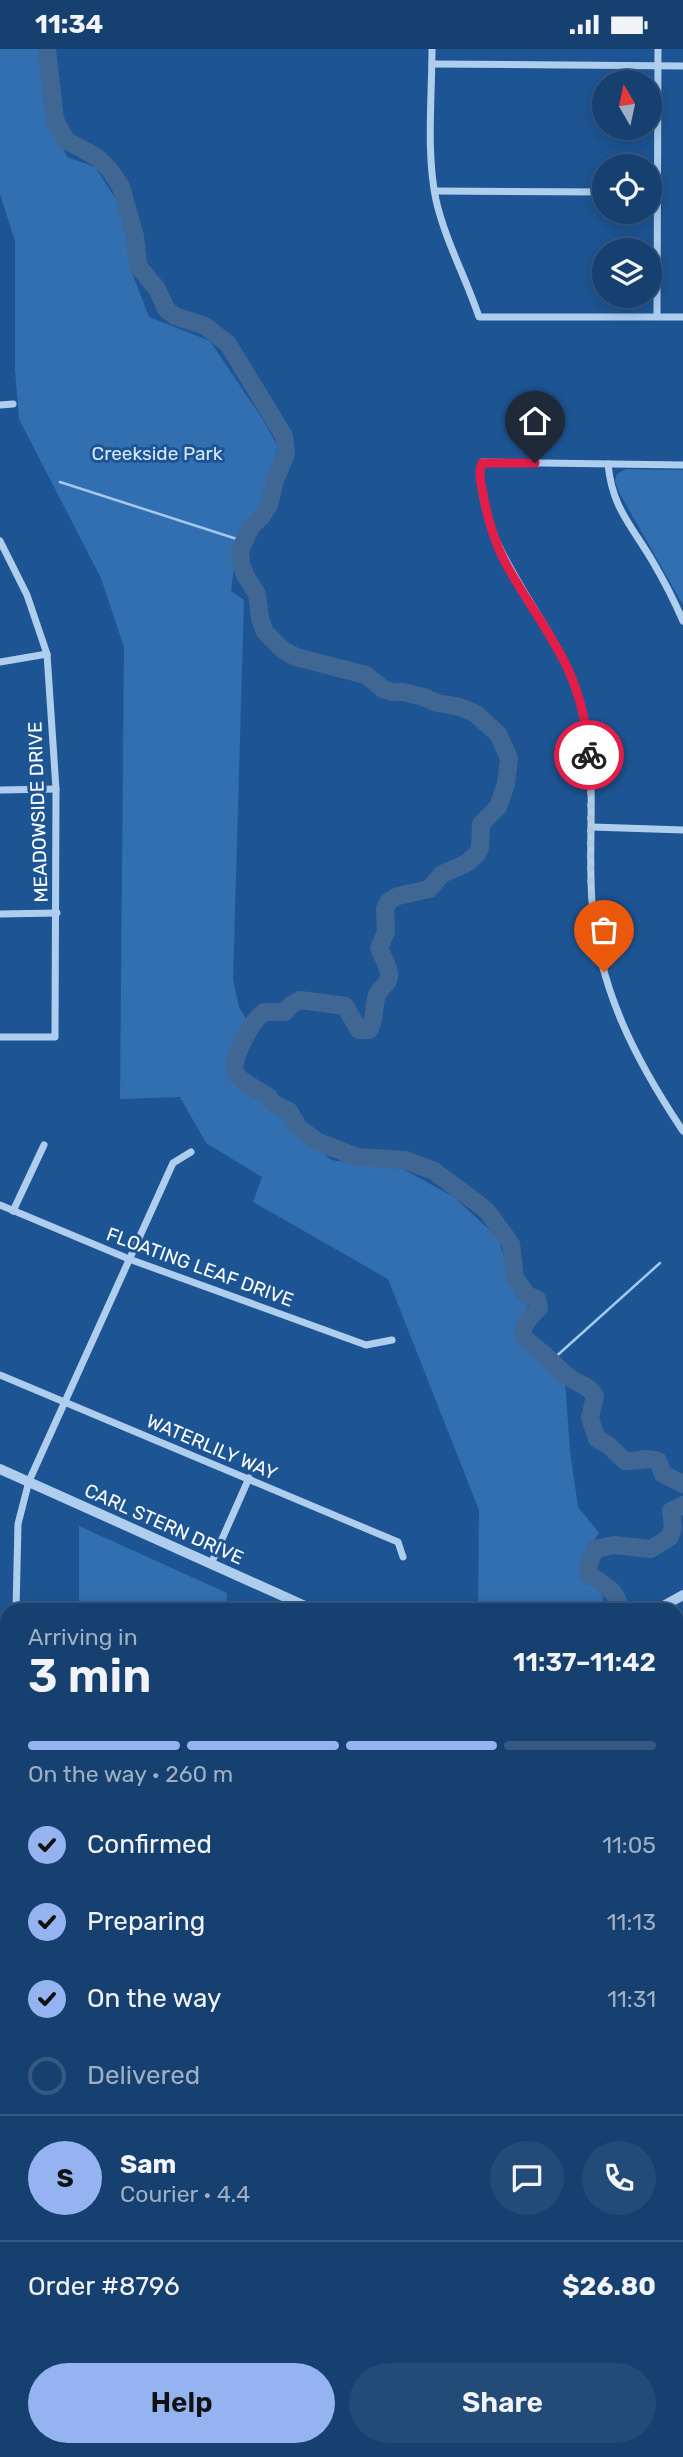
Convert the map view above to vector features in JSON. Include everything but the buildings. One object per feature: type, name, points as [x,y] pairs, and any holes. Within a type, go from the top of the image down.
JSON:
[{"type":"street","points":[[432,49],[432,167],[435,191],[440,216],[479,317],[683,317]]},
{"type":"street","points":[[655,154],[658,49]]},
{"type":"street","points":[[432,64],[683,66]]},
{"type":"street","points":[[435,191],[592,192]]},
{"type":"street","points":[[654,224],[657,316]]},
{"type":"street","points":[[0,405],[13,404]]},
{"type":"street","points":[[683,465],[482,463],[480,474],[495,538],[515,580],[557,648],[580,700],[588,736],[592,795],[592,901],[595,934],[604,972],[632,1048],[683,1131]]},
{"type":"street","points":[[608,464],[612,493],[618,508],[653,561],[683,621]]},
{"type":"street","name":"MEADOWSIDE DRIVE","points":[[0,541],[27,595],[47,655],[55,789],[57,913],[55,1037],[0,1037]]},
{"type":"street","points":[[0,662],[47,655]]},
{"type":"street","points":[[0,790],[55,789]]},
{"type":"street","points":[[592,827],[683,829]]},
{"type":"street","points":[[0,914],[57,913]]},
{"type":"street","points":[[13,1211],[44,1145]]},
{"type":"street","points":[[16,1603],[18,1524],[29,1481],[173,1163],[191,1152]]},
{"type":"street","name":"FLOATING LEAF DRIVE","points":[[0,1205],[129,1259],[366,1345],[392,1340]]},
{"type":"street","name":"WATERLILY WAY","points":[[0,1375],[398,1542],[403,1557]]},
{"type":"street","name":"CARL STERN DRIVE","points":[[0,1469],[298,1603]]},
{"type":"street","points":[[211,1564],[249,1478]]},
{"type":"green space","name":"Creekside Park","points":[[0,49],[38,49],[45,110],[67,157],[95,167],[121,207],[131,270],[149,317],[210,341],[278,447],[263,502],[239,531],[231,591],[244,600],[233,980],[239,1007],[247,1020],[227,1071],[331,1160],[403,1169],[454,1197],[498,1238],[516,1296],[528,1305],[516,1331],[525,1349],[542,1359],[565,1380],[570,1451],[578,1507],[599,1533],[587,1550],[583,1574],[600,1587],[602,1603],[478,1603],[479,1510],[388,1279],[253,1202],[262,1177],[206,1143],[180,1097],[120,1099],[124,647],[101,578],[19,419],[15,369],[15,241],[0,194]]},
{"type":"green space","points":[[626,469],[683,470],[683,605],[619,492],[615,481],[617,474]]},
{"type":"green space","points":[[79,1526],[227,1593],[226,1603],[79,1603]]},
{"type":"waterway","points":[[47,49],[55,120],[66,140],[98,158],[121,187],[135,236],[138,266],[157,289],[166,309],[175,316],[205,326],[228,344],[284,436],[286,454],[275,480],[269,505],[251,527],[240,550],[245,575],[257,594],[265,632],[283,650],[296,657],[366,675],[383,689],[392,692],[424,697],[476,714],[498,734],[509,758],[506,784],[498,807],[481,824],[480,848],[477,854],[467,863],[442,874],[429,889],[398,896],[389,901],[385,909],[386,932],[379,948],[389,977],[376,997],[369,1030],[359,1030],[345,1006],[300,1000],[285,1012],[264,1012],[250,1028],[238,1052],[235,1062],[237,1075],[269,1097],[271,1102],[289,1111],[299,1128],[318,1142],[357,1157],[405,1160],[434,1171],[487,1211],[511,1244],[515,1278],[527,1295],[537,1299],[539,1308],[525,1326],[524,1336],[566,1375],[593,1393],[595,1396],[590,1418],[597,1439],[625,1461],[658,1461],[663,1474],[683,1484]]},
{"type":"waterway","points":[[60,482],[243,541]]},
{"type":"waterway","points":[[551,1361],[660,1263]]},
{"type":"waterway","points":[[619,1603],[614,1593],[589,1575],[588,1567],[595,1549],[614,1545],[651,1549],[670,1537],[673,1527],[671,1511],[683,1505]]},
{"type":"way so far","points":[[589,755],[592,795],[592,901],[595,934],[604,972]]},
{"type":"route","points":[[535,463],[482,463],[480,474],[484,497],[495,538],[504,559],[568,669],[580,700],[589,755]]}]
